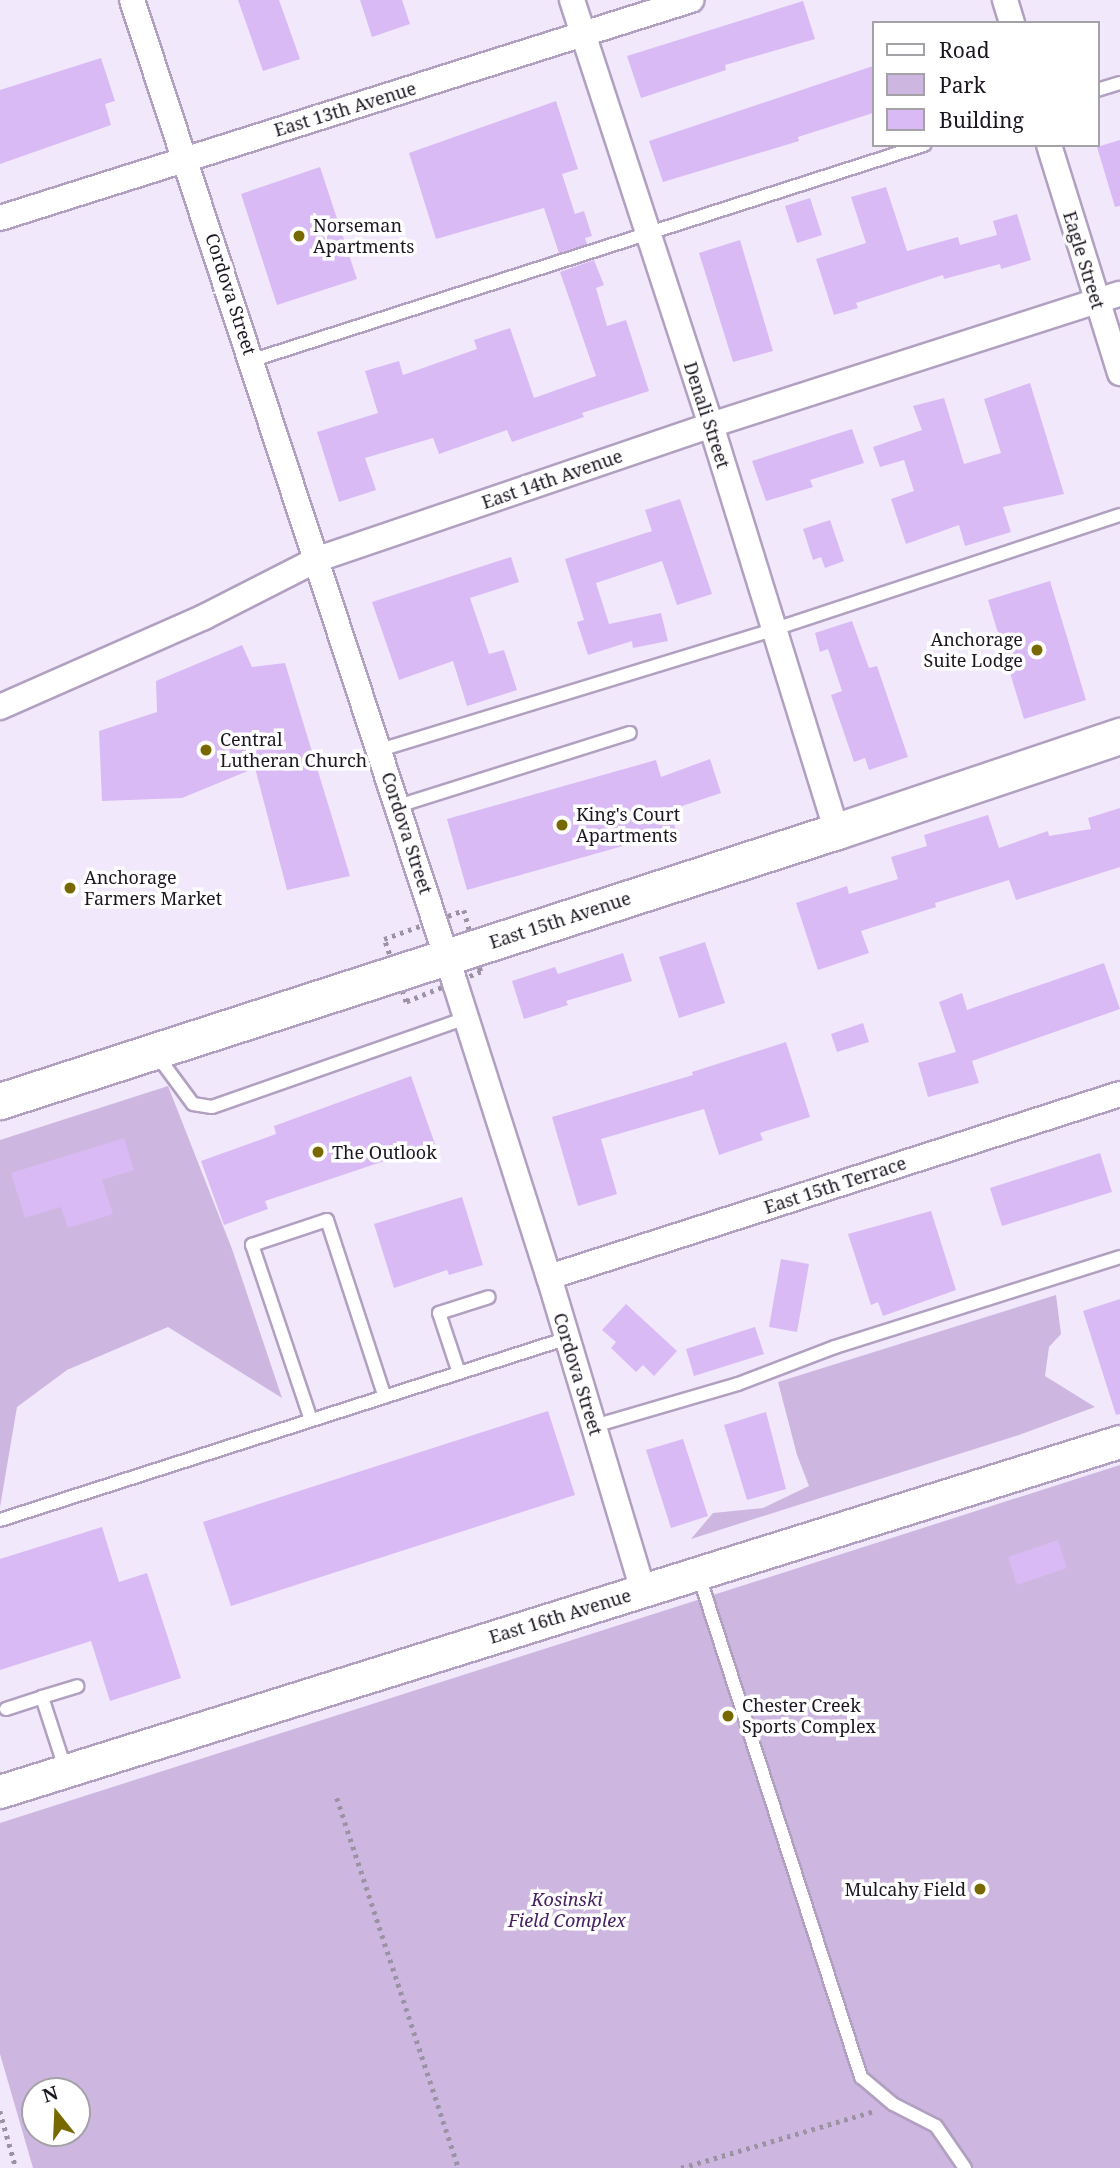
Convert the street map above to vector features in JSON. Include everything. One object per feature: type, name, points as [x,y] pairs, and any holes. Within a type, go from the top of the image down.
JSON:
[{"type":"main road","name":"East 15th Avenue","points":[[0,1101],[837,831],[1120,736]]},
{"type":"street","name":"Cordova Street","points":[[132,0],[187,158],[398,806],[549,1277],[643,1590]]},
{"type":"street","name":"Denali Street","points":[[572,0],[711,425],[837,831]]},
{"type":"street","name":"East 13th Avenue","points":[[0,218],[584,36],[691,0]]},
{"type":"street","points":[[1005,0],[1011,21]]},
{"type":"street","name":"Eagle Street","points":[[1050,147],[1120,373]]},
{"type":"street","name":"East 14th Avenue","points":[[0,707],[204,617],[318,559],[711,425],[1120,294]]},
{"type":"street","name":"East 15th Terrace","points":[[549,1277],[1120,1094]]},
{"type":"street","name":"East 16th Avenue","points":[[0,1792],[1120,1442]]},
{"type":"lane","points":[[1099,89],[1120,83]]},
{"type":"lane","points":[[253,360],[918,147]]},
{"type":"lane","points":[[380,750],[775,629],[1120,515]]},
{"type":"lane","points":[[398,806],[630,733]]},
{"type":"lane","points":[[154,1051],[192,1104],[212,1107],[466,1018]]},
{"type":"lane","points":[[311,1420],[252,1245],[327,1220],[385,1397]]},
{"type":"lane","points":[[594,1426],[738,1384],[835,1347],[1120,1257]]},
{"type":"lane","points":[[459,1373],[439,1313],[489,1297]]},
{"type":"lane","points":[[0,1520],[568,1338]]},
{"type":"lane","points":[[698,1574],[862,2077],[893,2104],[936,2126],[965,2168]]},
{"type":"lane","points":[[6,1709],[76,1686]]},
{"type":"lane","points":[[42,1697],[66,1771]]},
{"type":"path","points":[[337,1798],[459,2168]]},
{"type":"path","points":[[681,2168],[856,2119],[893,2104]]},
{"type":"path","points":[[0,2111],[16,2168]]},
{"type":"green space","points":[[168,1086],[232,1249],[282,1398],[168,1327],[67,1370],[17,1407],[0,1507],[0,1140]]},
{"type":"green space","points":[[1056,1295],[1061,1334],[1049,1347],[1045,1376],[1095,1407],[1019,1435],[691,1539],[713,1513],[763,1508],[809,1486],[797,1455],[778,1382]]},
{"type":"green space","name":"Kosinski Field Complex","points":[[1120,1465],[1120,2168],[33,2168],[27,2147],[91,2147],[91,2077],[21,2077],[21,2127],[0,2054],[0,1823]]},
{"type":"building","points":[[238,0],[279,0],[300,59],[263,71]]},
{"type":"building","points":[[360,0],[402,0],[410,24],[372,37]]},
{"type":"building","points":[[803,1],[815,39],[725,65],[726,70],[641,98],[627,56]]},
{"type":"building","points":[[101,58],[115,101],[105,104],[111,125],[0,164],[0,90]]},
{"type":"building","points":[[872,66],[872,113],[798,137],[799,141],[663,182],[649,141]]},
{"type":"building","points":[[556,101],[578,169],[562,174],[575,214],[584,211],[592,236],[585,238],[587,244],[559,253],[544,208],[436,239],[409,153]]},
{"type":"building","points":[[1120,140],[1120,206],[1115,207],[1099,146]]},
{"type":"building","name":"Norseman Apartments","points":[[320,167],[357,279],[277,305],[241,194]]},
{"type":"building","points":[[886,187],[907,251],[958,237],[960,245],[997,235],[993,221],[1017,214],[1031,260],[1001,269],[1000,264],[944,279],[943,275],[856,303],[858,308],[834,315],[816,259],[866,243],[851,197]]},
{"type":"building","points":[[810,198],[822,235],[797,243],[785,206]]},
{"type":"building","points":[[740,240],[773,351],[733,362],[699,253]]},
{"type":"building","points":[[594,260],[604,285],[596,288],[607,326],[626,320],[649,391],[582,413],[584,417],[512,442],[507,430],[439,454],[433,438],[365,458],[376,490],[339,502],[317,432],[378,413],[365,371],[399,361],[403,375],[477,349],[474,340],[510,328],[534,398],[596,376],[560,272]]},
{"type":"building","points":[[1030,383],[1064,494],[1003,507],[1011,532],[965,546],[959,525],[906,544],[891,499],[914,491],[904,460],[880,467],[873,447],[922,430],[913,406],[944,398],[964,464],[1001,453],[984,399]]},
{"type":"building","points":[[852,429],[864,463],[810,480],[813,487],[766,501],[752,461]]},
{"type":"building","points":[[680,499],[712,594],[677,605],[662,561],[596,583],[609,624],[661,613],[668,641],[633,648],[632,641],[588,655],[577,622],[584,620],[565,559],[652,531],[645,510]]},
{"type":"building","points":[[830,520],[844,561],[825,568],[821,557],[813,560],[803,529]]},
{"type":"building","points":[[511,557],[519,582],[470,598],[489,654],[504,650],[517,690],[467,706],[453,661],[399,680],[372,602]]},
{"type":"building","name":"Anchorage Suite Lodge","points":[[1050,581],[1086,700],[1024,719],[988,600]]},
{"type":"building","points":[[852,621],[869,668],[877,666],[908,757],[869,770],[865,758],[854,762],[831,695],[842,691],[828,649],[820,652],[815,633]]},
{"type":"building","name":"Central Lutheran Church","points":[[242,645],[252,667],[285,663],[350,876],[287,890],[255,768],[182,798],[102,801],[99,731],[157,712],[156,681]]},
{"type":"building","name":"King's Court Apartments","points":[[710,759],[721,793],[670,810],[676,831],[467,890],[447,819],[656,760],[661,777]]},
{"type":"building","points":[[1120,808],[1120,867],[1016,900],[1009,880],[935,903],[936,907],[861,931],[869,953],[818,970],[796,903],[847,886],[849,894],[898,879],[891,857],[927,846],[924,835],[988,815],[999,848],[1048,831],[1049,836],[1091,829],[1088,818]]},
{"type":"building","points":[[705,942],[725,1003],[679,1018],[659,957]]},
{"type":"building","points":[[623,953],[632,981],[566,1001],[568,1005],[524,1019],[512,981],[555,967],[558,974]]},
{"type":"building","points":[[1104,963],[1120,1009],[972,1061],[979,1083],[928,1097],[918,1063],[956,1052],[939,1002],[962,993],[967,1010]]},
{"type":"building","points":[[863,1023],[869,1042],[837,1052],[831,1034]]},
{"type":"building","points":[[786,1042],[810,1117],[760,1133],[763,1140],[719,1155],[704,1109],[601,1139],[617,1194],[578,1206],[552,1117],[693,1075],[692,1072]]},
{"type":"building","name":"The Outlook","points":[[411,1076],[435,1144],[265,1201],[268,1209],[224,1225],[201,1161],[276,1134],[274,1126]]},
{"type":"building","points":[[124,1138],[134,1170],[102,1180],[113,1214],[68,1228],[61,1207],[25,1218],[11,1173]]},
{"type":"building","points":[[1100,1153],[1112,1192],[1002,1226],[990,1188]]},
{"type":"building","points":[[462,1197],[483,1265],[449,1275],[447,1270],[394,1288],[374,1224]]},
{"type":"building","points":[[931,1211],[956,1290],[883,1316],[878,1302],[871,1305],[848,1234]]},
{"type":"building","points":[[781,1259],[809,1264],[797,1332],[769,1327]]},
{"type":"building","points":[[1120,1299],[1120,1414],[1116,1415],[1083,1311]]},
{"type":"building","points":[[626,1304],[677,1351],[654,1376],[643,1365],[636,1372],[611,1348],[616,1342],[602,1330]]},
{"type":"building","points":[[755,1327],[764,1354],[694,1376],[686,1349]]},
{"type":"building","points":[[548,1411],[575,1495],[231,1606],[203,1522]]},
{"type":"building","points":[[766,1412],[786,1489],[747,1500],[724,1425]]},
{"type":"building","points":[[683,1439],[708,1516],[671,1528],[646,1450]]},
{"type":"building","points":[[102,1527],[119,1582],[147,1573],[181,1678],[110,1701],[91,1641],[0,1670],[0,1559]]},
{"type":"building","points":[[1058,1540],[1067,1568],[1017,1585],[1008,1557]]},
{"type":"place","name":"Norseman Apartments","points":[[299,236]]},
{"type":"place","name":"Anchorage Suite Lodge","points":[[1037,650]]},
{"type":"place","name":"Central Lutheran Church","points":[[206,750]]},
{"type":"place","name":"King's Court Apartments","points":[[562,825]]},
{"type":"place","name":"Anchorage Farmers Market","points":[[70,888]]},
{"type":"place","name":"The Outlook","points":[[318,1152]]},
{"type":"place","name":"Chester Creek Sports Complex","points":[[728,1716]]},
{"type":"place","name":"Mulcahy Field","points":[[980,1889]]}]
